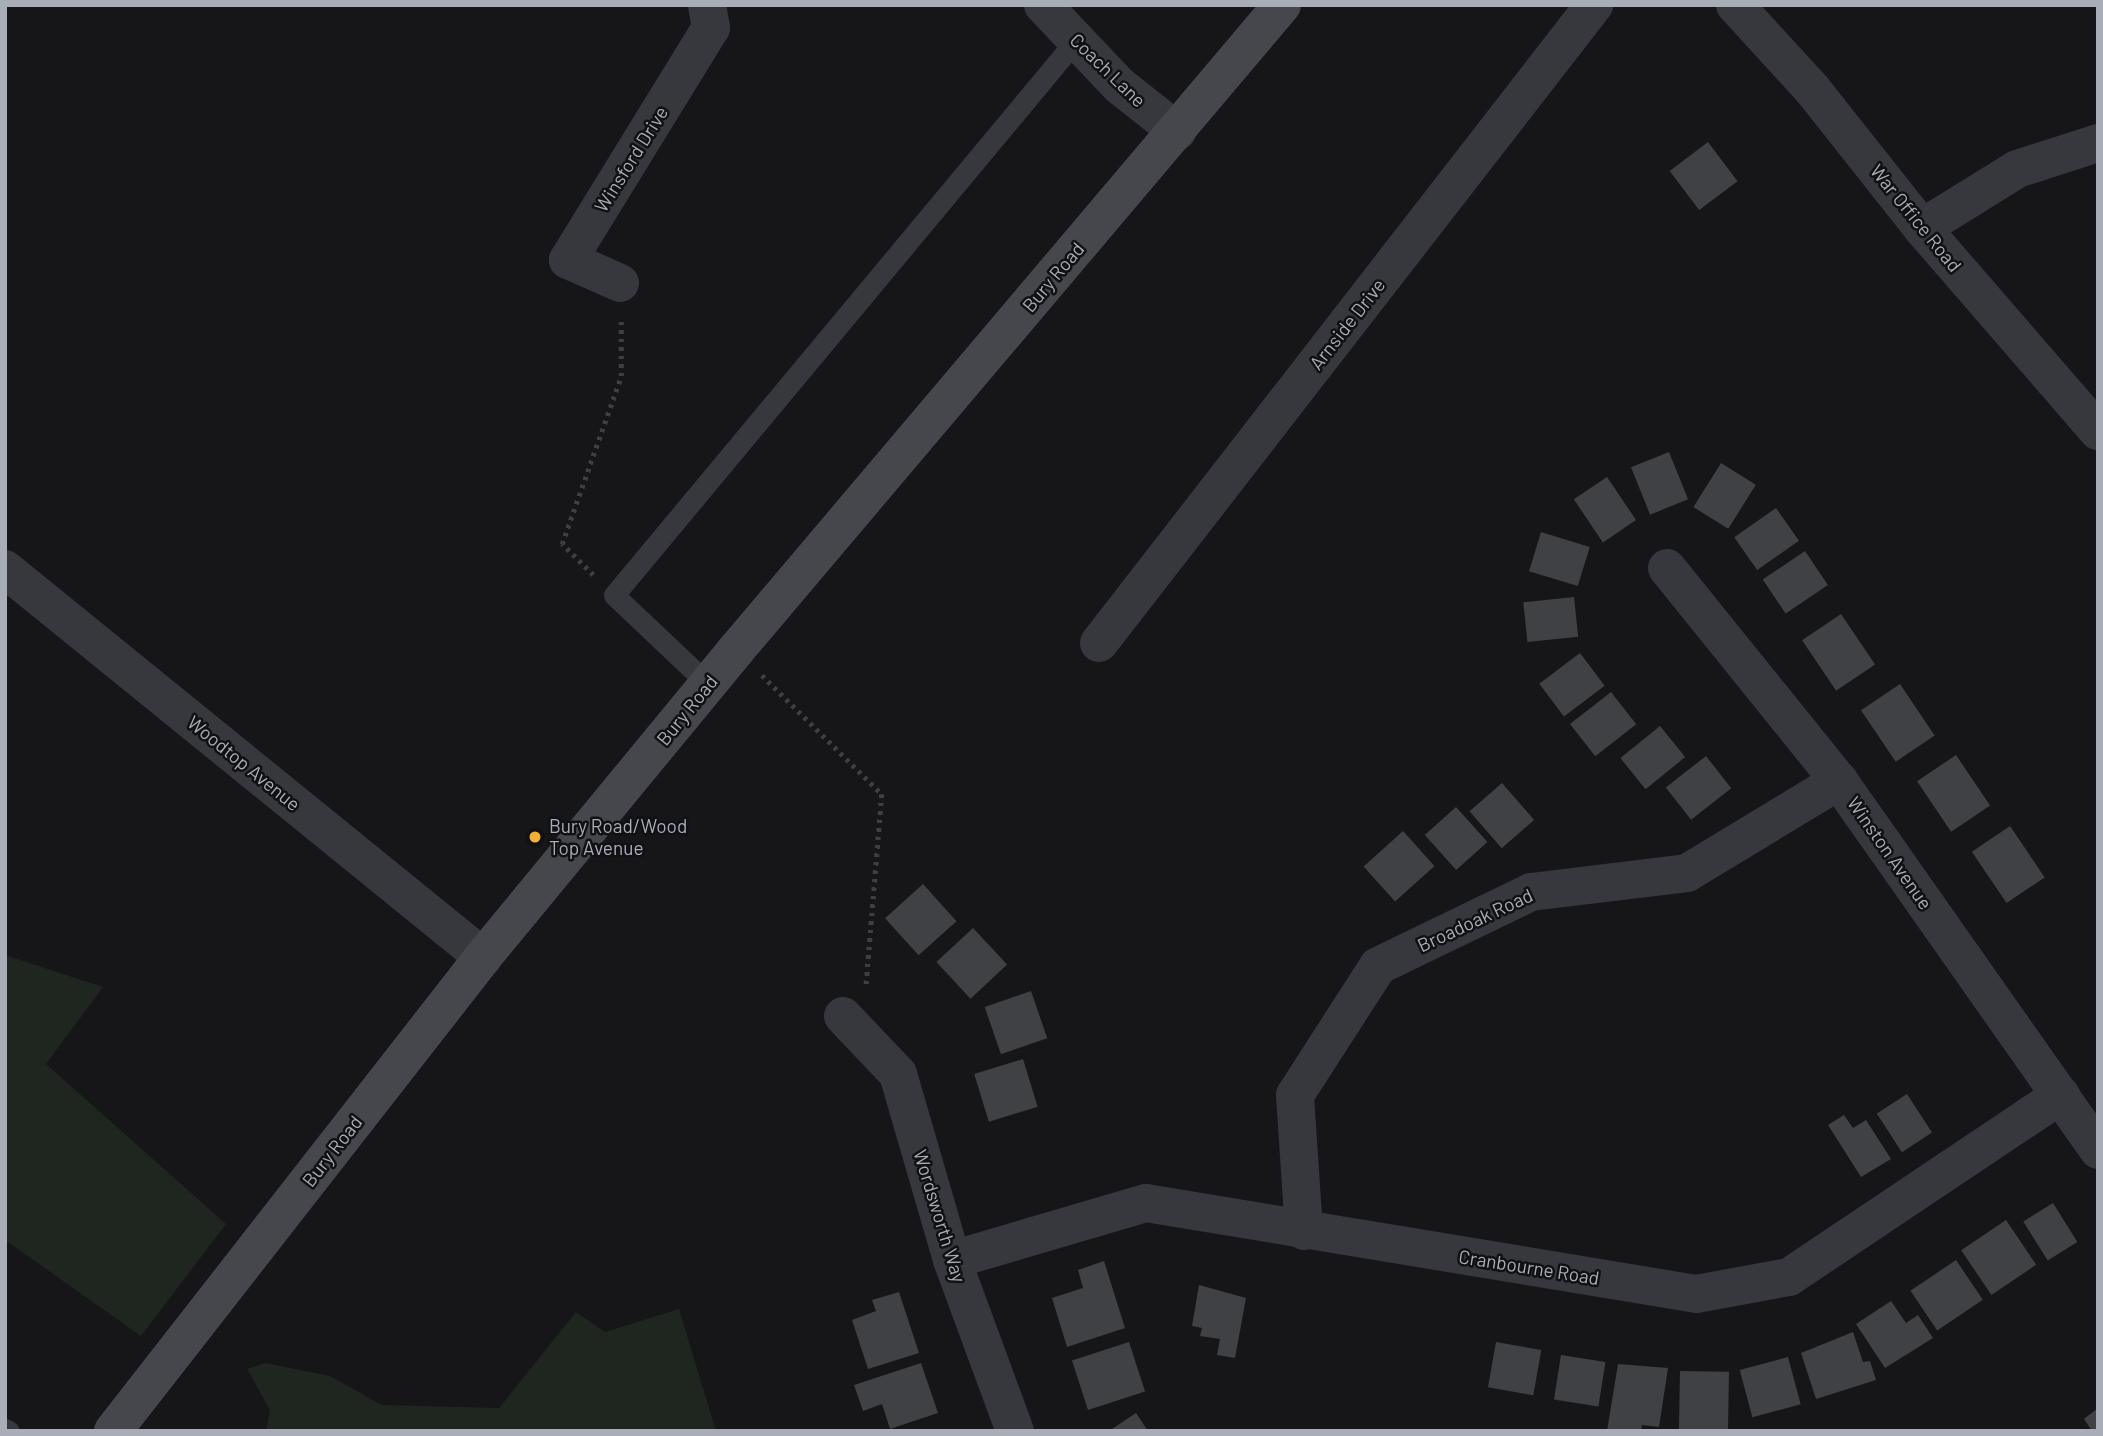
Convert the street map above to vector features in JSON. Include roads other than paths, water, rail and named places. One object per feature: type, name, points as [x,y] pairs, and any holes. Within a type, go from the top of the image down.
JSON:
[{"type":"main road","name":"Bury Road","points":[[113,1431],[483,957],[736,650],[1282,5]]},
{"type":"street","name":"Winsford Drive","points":[[620,283],[568,260],[711,28],[707,5]]},
{"type":"street","name":"Coach Lane","points":[[1043,5],[1120,86],[1177,131]]},
{"type":"street","name":"Arnside Drive","points":[[1099,643],[1594,5]]},
{"type":"street","name":"War Office Road","points":[[1735,5],[1812,89],[1922,228],[2098,431]]},
{"type":"street","points":[[1922,228],[2017,169],[2098,143]]},
{"type":"street","name":"Winston Avenue","points":[[1667,568],[1839,781],[2098,1150]]},
{"type":"street","name":"Woodtop Avenue","points":[[5,569],[483,957]]},
{"type":"street","name":"Broadoak Road","points":[[1304,1231],[1295,1095],[1378,965],[1531,892],[1687,873],[1839,781]]},
{"type":"street","name":"Wordsworth Way","points":[[853,1026],[898,1074],[952,1261],[1015,1431]]},
{"type":"street","name":"Cranbourne Road","points":[[952,1261],[1146,1203],[1696,1294],[1788,1277],[2061,1096]]},
{"type":"lane","points":[[708,684],[614,595],[1076,40]]},
{"type":"place","name":"Bury Road/Wood Top Avenue","points":[[535,837]]}]
